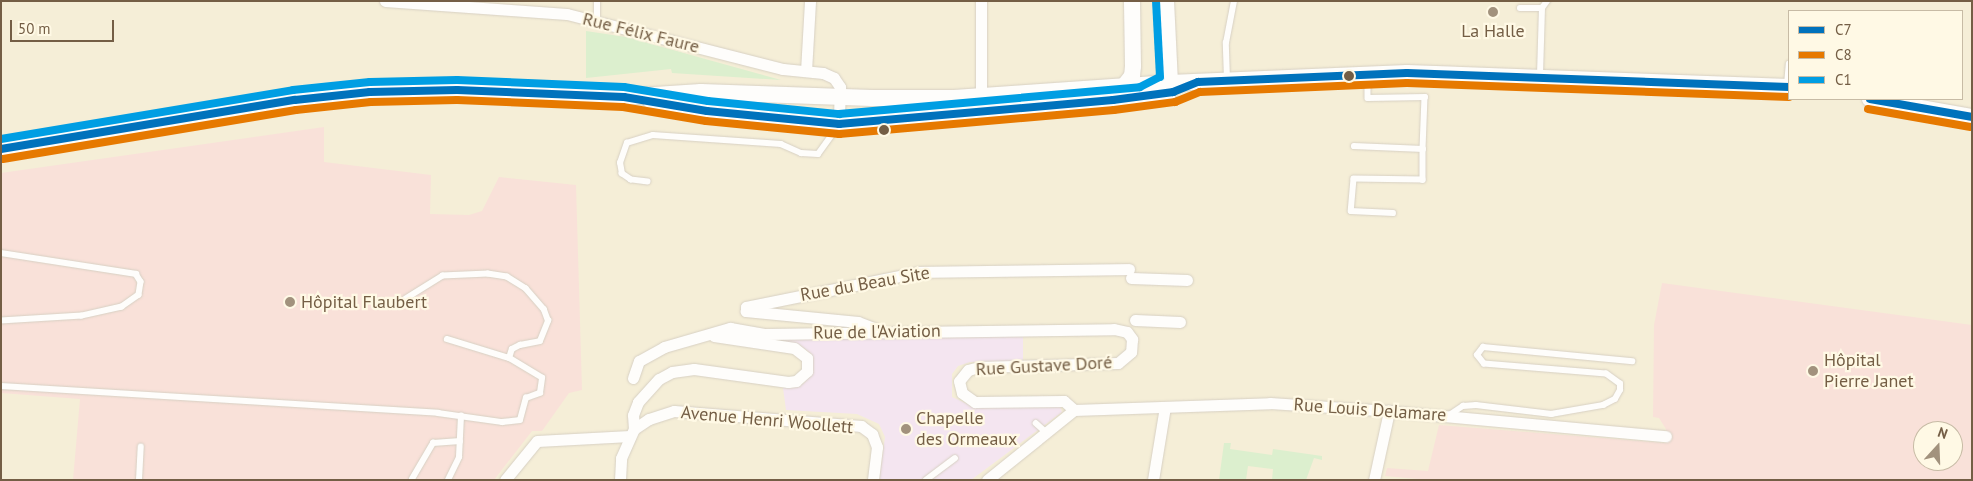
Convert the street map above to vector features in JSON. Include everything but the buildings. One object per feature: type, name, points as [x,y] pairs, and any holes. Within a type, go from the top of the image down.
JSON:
[{"type":"street","name":"Rue Félix Faure","points":[[385,1],[513,6],[567,14],[783,69],[806,71],[834,78],[840,87],[840,97]]},
{"type":"street","points":[[806,71],[810,1]]},
{"type":"street","points":[[981,1],[981,96]]},
{"type":"street","points":[[1124,86],[1132,76],[1134,66],[1132,1]]},
{"type":"street","points":[[1166,1],[1170,83]]},
{"type":"street","points":[[1,149],[332,95],[457,90],[624,97],[701,92],[840,97],[981,96],[1170,83],[1368,75],[1540,77],[1788,87]]},
{"type":"street","points":[[624,97],[707,111],[838,124],[1143,97],[1173,92],[1198,82]]},
{"type":"street","points":[[1143,97],[1170,83]]},
{"type":"street","points":[[838,124],[840,97]]},
{"type":"street","points":[[1876,100],[1972,117]]},
{"type":"street","name":"Rue du Beau Site","points":[[882,332],[858,322],[746,312],[746,307],[919,272],[1130,273],[1187,280]]},
{"type":"street","points":[[1136,320],[1180,322]]},
{"type":"street","name":"Rue de l'Aviation","points":[[633,378],[638,361],[676,341],[708,335],[730,328],[765,334],[1114,329],[1127,332],[1133,343]]},
{"type":"street","points":[[620,480],[621,458],[632,432],[633,415],[638,402],[659,379],[672,372],[694,369],[788,382],[796,381],[807,371],[807,358],[794,348],[708,335]]},
{"type":"street","name":"Rue Gustave Doré","points":[[1074,410],[1064,402],[975,402],[962,393],[960,381],[968,370],[979,367],[1118,364],[1128,357],[1133,343]]},
{"type":"street","name":"Rue Louis Delamare","points":[[1074,410],[1270,403],[1389,410],[1666,436]]},
{"type":"street","points":[[1153,480],[1165,407]]},
{"type":"street","points":[[988,480],[1074,410]]},
{"type":"street","points":[[1374,480],[1389,410]]},
{"type":"street","name":"Avenue Henri Woollett","points":[[632,432],[649,419],[674,411],[861,426],[872,434],[877,447],[873,480]]},
{"type":"street","points":[[508,478],[537,441],[632,432]]},
{"type":"lane","points":[[597,1],[597,21]]},
{"type":"lane","points":[[1226,81],[1226,43],[1234,1]]},
{"type":"lane","points":[[1540,77],[1542,8],[1547,1]]},
{"type":"lane","points":[[1520,8],[1542,8]]},
{"type":"lane","points":[[1368,75],[1368,98],[1425,97],[1423,180],[1354,179],[1351,211],[1393,213]]},
{"type":"lane","points":[[648,182],[631,180],[622,174],[620,163],[627,143],[653,135],[781,144],[801,153],[818,154],[838,124]]},
{"type":"lane","points":[[1354,146],[1423,149]]},
{"type":"lane","points":[[1,253],[136,274],[141,282],[139,295],[122,307],[82,316],[1,321]]},
{"type":"lane","points":[[406,299],[443,276],[488,274],[507,277],[526,289],[544,310],[548,321],[540,341],[520,344],[512,349],[509,358]]},
{"type":"lane","points":[[1,386],[461,416],[502,422],[520,420],[526,398],[540,393],[542,378],[509,358],[447,339]]},
{"type":"lane","points":[[1448,416],[1463,406],[1476,405],[1551,414],[1603,405],[1615,399],[1620,390],[1620,384],[1606,374],[1484,364],[1477,355],[1483,347],[1632,361]]},
{"type":"lane","points":[[448,480],[459,458],[461,416]]},
{"type":"lane","points":[[1036,423],[1046,432]]},
{"type":"lane","points":[[412,479],[433,443],[460,441]]},
{"type":"lane","points":[[139,480],[141,447]]},
{"type":"lane","points":[[926,480],[955,458]]},
{"type":"shaded area","points":[[1,1],[1972,1],[1972,480],[1,480]]},
{"type":"shaded area","name":"Hôpital Flaubert","points":[[324,127],[324,162],[431,175],[430,214],[469,215],[482,211],[499,177],[576,185],[582,390],[569,393],[542,431],[532,431],[494,480],[73,480],[80,399],[1,393],[1,173]]},
{"type":"shaded area","name":"Hôpital Pierre Janet","points":[[1662,283],[1972,325],[1972,480],[1429,480],[1385,476],[1387,468],[1428,471],[1439,425],[1665,443],[1666,429],[1659,418],[1653,417],[1654,325]]},
{"type":"shaded area","points":[[1023,334],[1023,361],[970,362],[958,366],[952,374],[952,397],[974,407],[1060,407],[1062,412],[971,480],[879,480],[885,437],[879,424],[857,414],[786,410],[783,388],[803,384],[812,373],[811,354],[800,345],[765,339]]},
{"type":"green space","points":[[586,31],[626,37],[781,80],[672,73],[671,69],[586,78]]},
{"type":"green space","points":[[1224,443],[1231,443],[1230,449],[1272,455],[1273,449],[1322,456],[1322,460],[1314,458],[1306,480],[1272,480],[1273,469],[1248,466],[1246,480],[1219,480]]},
{"type":"transit line","name":"C1","points":[[1,139],[293,90],[370,82],[457,80],[624,87],[708,101],[839,114],[1140,87],[1160,77],[1156,1]]},
{"type":"transit line","name":"C7","points":[[1,149],[295,100],[370,92],[457,90],[624,97],[707,111],[839,124],[1113,100],[1173,92],[1198,82],[1407,73],[1788,87]]},
{"type":"transit line","name":"C8","points":[[3,159],[296,110],[371,102],[457,100],[623,107],[706,121],[839,134],[1114,110],[1175,102],[1200,92],[1407,83],[1788,97]]},
{"type":"transit line","name":"C7","points":[[1876,100],[1972,117]]},
{"type":"transit line","name":"C8","points":[[1868,109],[1970,127]]},
{"type":"place","name":"La Halle","points":[[1493,12]]},
{"type":"place","name":"Hôpital Flaubert","points":[[290,302]]},
{"type":"place","name":"Hôpital Pierre Janet","points":[[1813,371]]},
{"type":"place","name":"Chapelle des Ormeaux","points":[[906,429]]}]
